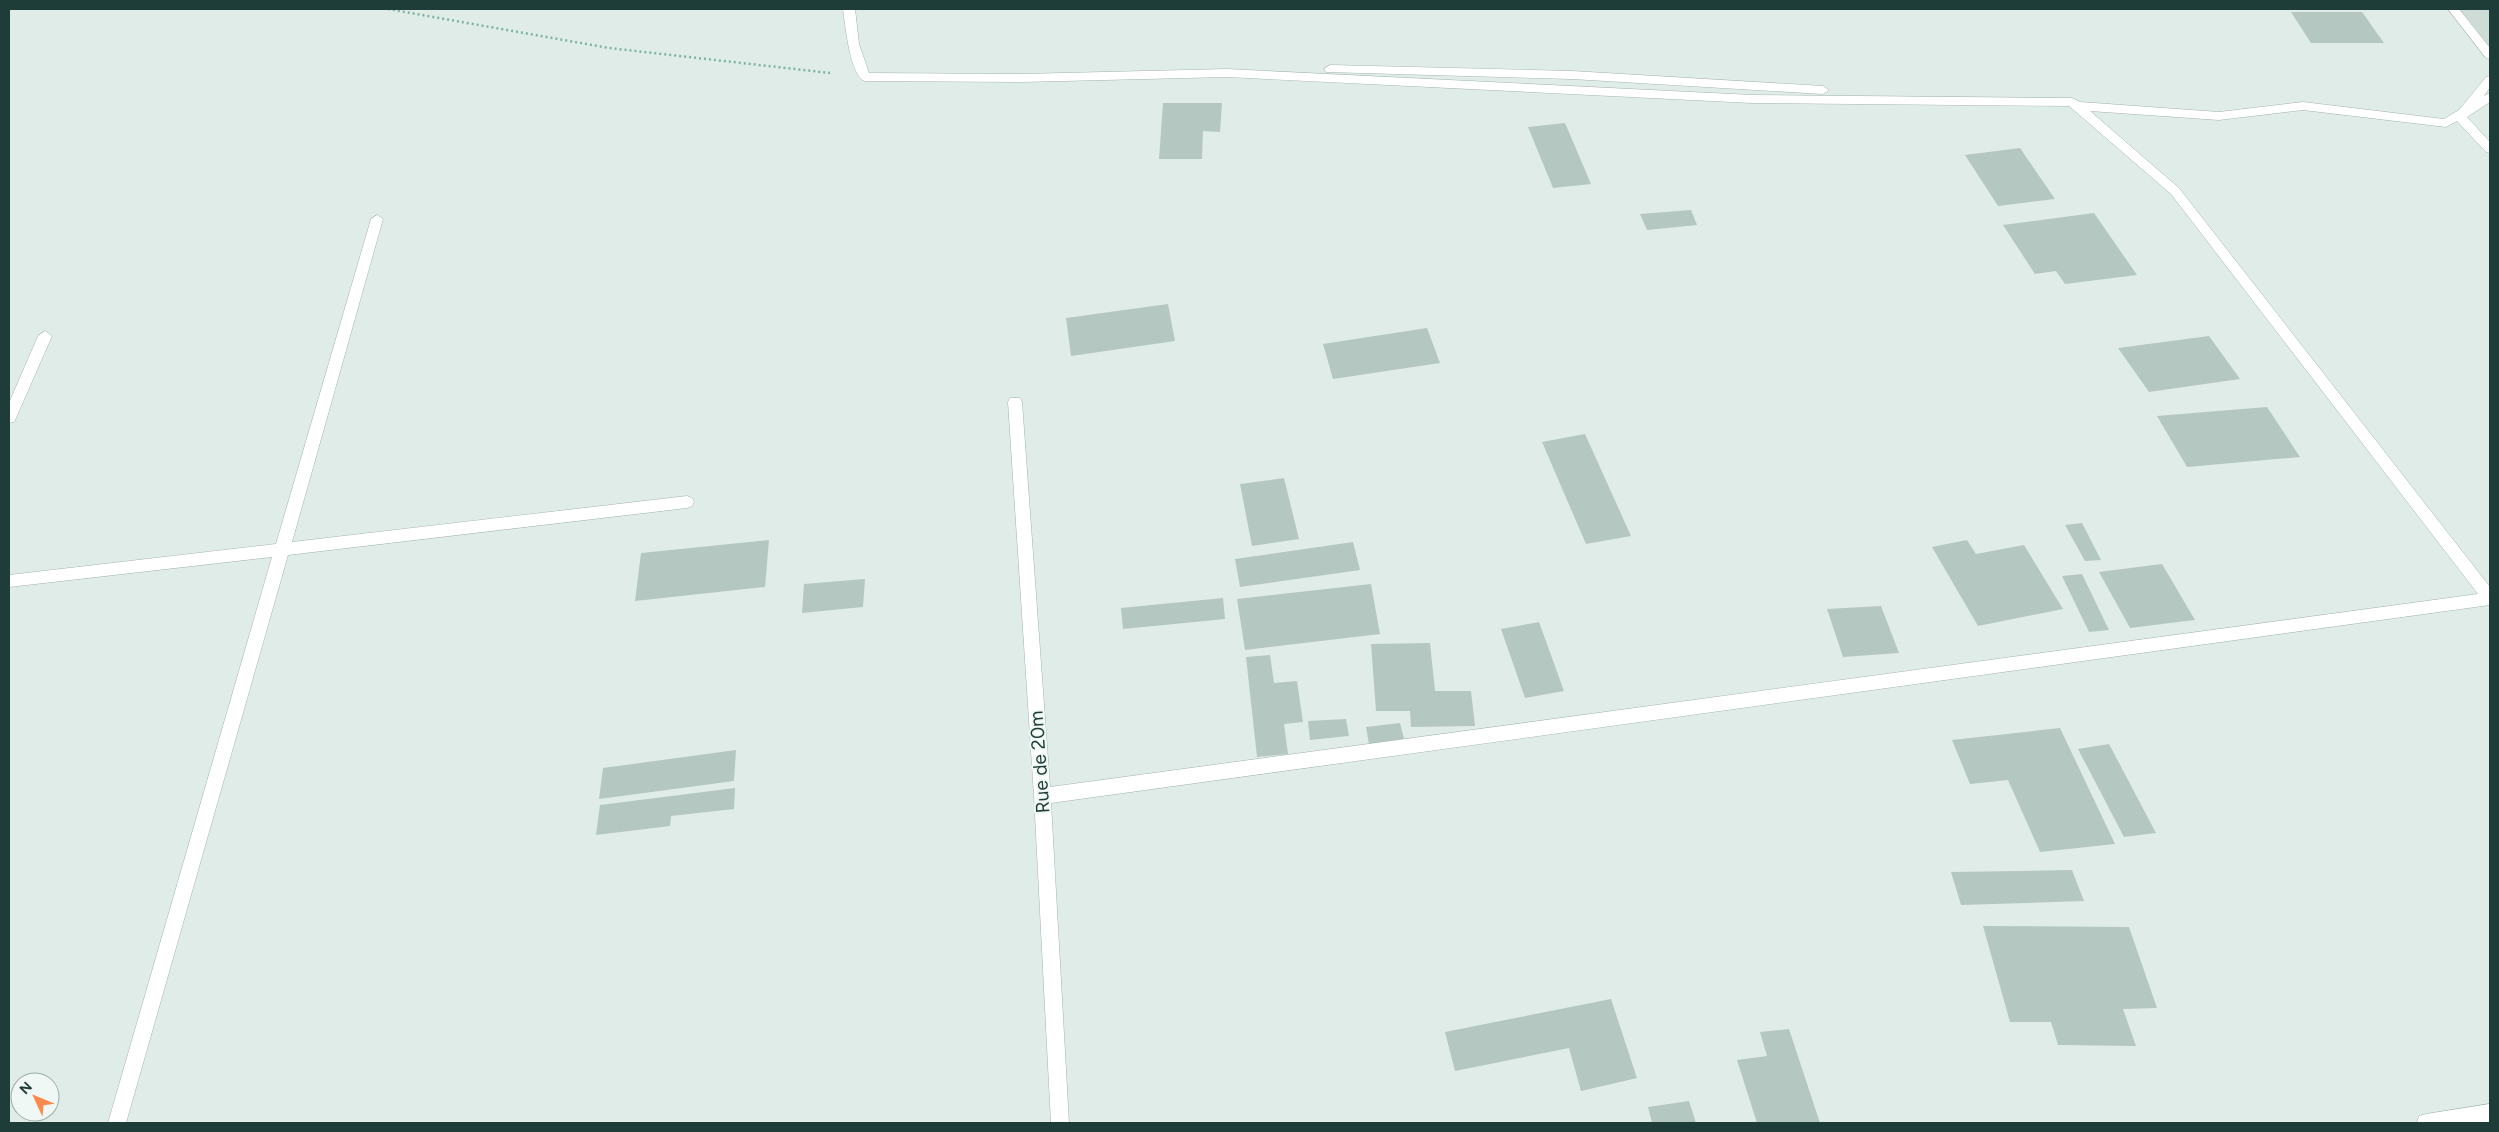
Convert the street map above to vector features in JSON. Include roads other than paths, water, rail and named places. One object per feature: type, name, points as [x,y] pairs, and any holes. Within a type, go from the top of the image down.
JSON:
[{"type":"street","points":[[849,9],[853,44],[865,77],[1022,78],[1227,73],[1752,99],[2072,102],[2175,191],[2490,598],[1042,796]]},
{"type":"street","points":[[2453,9],[2490,55]]},
{"type":"street","points":[[1330,69],[1572,74],[2219,116],[2303,106],[2446,123],[2490,97]]},
{"type":"street","points":[[2490,80],[2460,118],[2490,149]]},
{"type":"street","points":[[117,1123],[377,219]]},
{"type":"street","points":[[9,418],[45,336]]},
{"type":"street","name":"Rue de 20m","points":[[1015,402],[1042,796],[1060,1123]]},
{"type":"street","points":[[9,581],[687,502]]},
{"type":"street","points":[[2426,1123],[2490,1113]]}]
